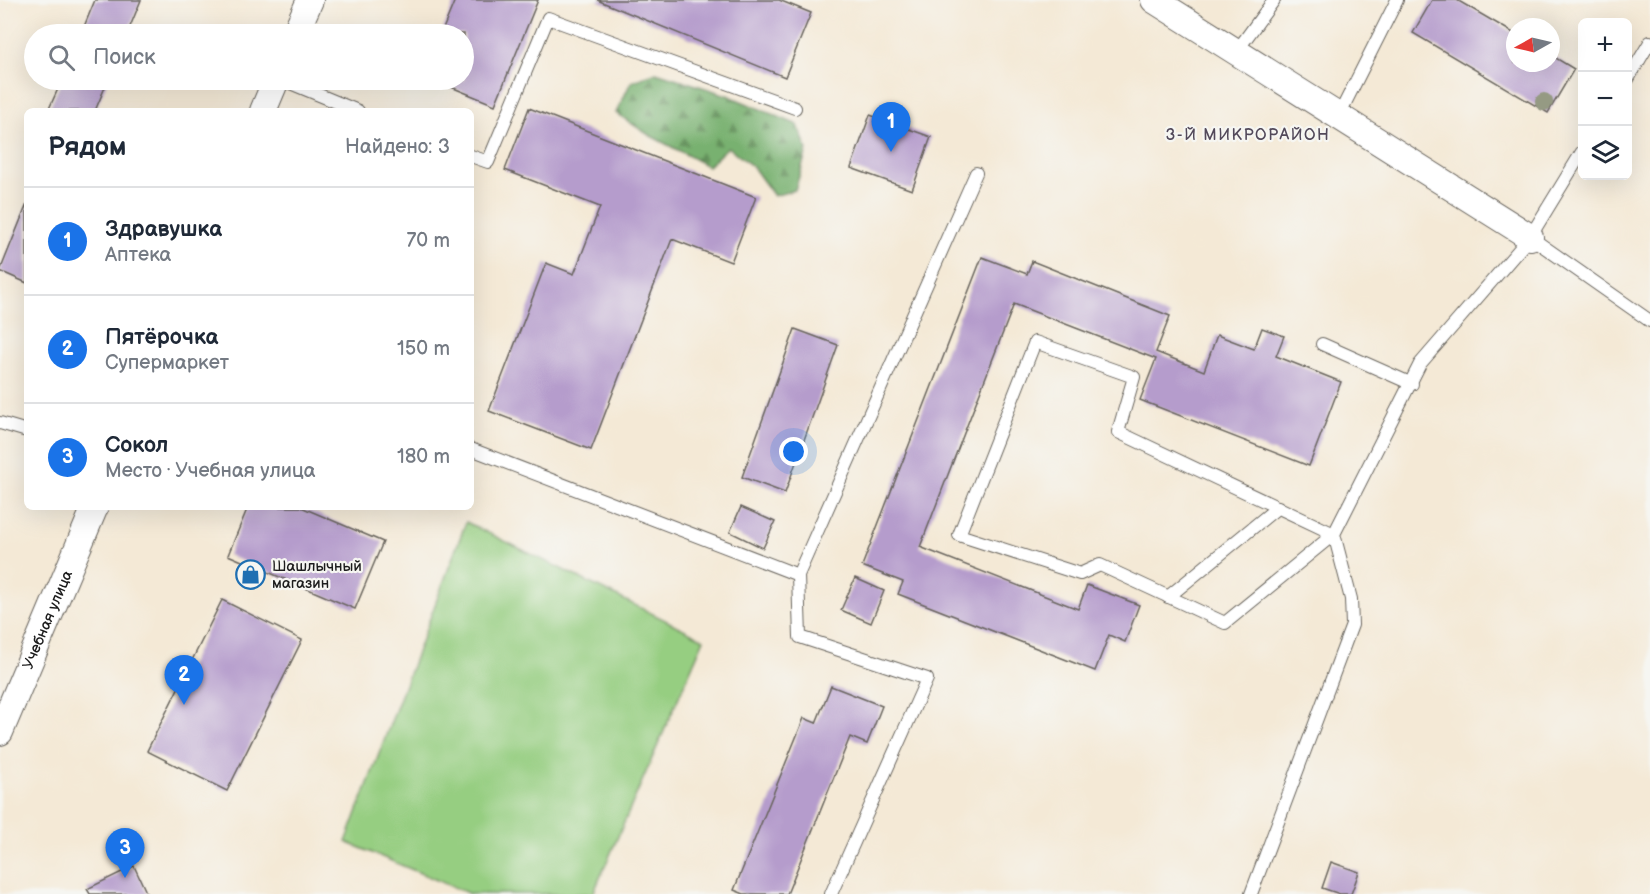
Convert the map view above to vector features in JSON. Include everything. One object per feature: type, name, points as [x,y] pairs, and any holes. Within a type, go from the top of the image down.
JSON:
[{"type":"street","points":[[299,24],[310,0]]},
{"type":"street","points":[[1154,0],[1530,237]]},
{"type":"street","points":[[264,108],[272,90]]},
{"type":"street","name":"Учебная улица","points":[[0,732],[94,510]]},
{"type":"lane","points":[[1236,52],[1274,0]]},
{"type":"lane","points":[[1338,117],[1397,0]]},
{"type":"lane","points":[[474,157],[488,162],[548,18],[795,108]]},
{"type":"lane","points":[[1632,72],[1650,42]]},
{"type":"lane","points":[[307,90],[351,108]]},
{"type":"lane","points":[[1251,894],[1352,625],[1351,599],[1334,534],[1118,432],[1134,377],[1035,342],[958,535],[1080,574],[1100,565],[1225,623],[1334,534],[1412,384],[1420,364],[1530,237],[1578,159]]},
{"type":"lane","points":[[831,894],[927,679],[800,637],[798,575],[976,173]]},
{"type":"lane","points":[[1530,237],[1650,321]]},
{"type":"lane","points":[[1322,344],[1412,384]]},
{"type":"lane","points":[[0,423],[24,430]]},
{"type":"lane","points":[[474,450],[798,575]]},
{"type":"lane","points":[[1167,597],[1278,507]]},
{"type":"green space","points":[[656,72],[727,95],[798,125],[807,150],[795,190],[774,196],[753,167],[728,147],[708,166],[649,135],[616,113],[631,82]]},
{"type":"green space","points":[[466,522],[704,639],[593,894],[470,894],[346,842]]},
{"type":"building","points":[[95,0],[141,0],[131,24],[85,24]]},
{"type":"building","points":[[455,0],[538,0],[495,105],[458,90],[474,90],[474,24],[445,24]]},
{"type":"building","points":[[597,0],[779,0],[811,13],[785,77]]},
{"type":"building","points":[[1432,0],[1457,0],[1506,29],[1506,72],[1560,72],[1560,60],[1574,69],[1548,113],[1413,33]]},
{"type":"building","points":[[57,90],[104,90],[96,108],[49,108]]},
{"type":"building","points":[[529,108],[756,197],[731,262],[672,239],[591,450],[489,411],[546,263],[574,274],[600,207],[505,170]]},
{"type":"building","points":[[870,115],[931,137],[912,190],[851,168]]},
{"type":"building","points":[[24,211],[24,282],[0,271]]},
{"type":"building","points":[[982,257],[1027,274],[1032,261],[1170,316],[1156,352],[1204,371],[1217,335],[1254,349],[1262,328],[1284,336],[1276,356],[1341,382],[1309,466],[1140,400],[1156,359],[1014,304],[920,547],[1078,609],[1087,585],[1139,605],[1125,642],[1109,635],[1095,671],[898,594],[903,582],[862,566]]},
{"type":"building","points":[[795,329],[838,345],[785,493],[742,477]]},
{"type":"building","points":[[741,507],[775,522],[763,548],[730,532]]},
{"type":"building","points":[[247,510],[308,510],[383,542],[355,609],[228,555]]},
{"type":"building","points":[[855,578],[884,591],[871,623],[841,610]]},
{"type":"building","points":[[222,600],[302,640],[227,791],[147,751]]},
{"type":"building","points":[[831,686],[882,706],[867,744],[850,737],[787,894],[744,894],[734,890],[804,718],[816,723]]},
{"type":"building","points":[[1331,862],[1359,872],[1351,894],[1340,894],[1322,888]]},
{"type":"building","points":[[134,866],[147,894],[90,894],[87,889]]},
{"type":"place","name":"Здравушка","points":[[891,152]]},
{"type":"place","name":"Шашлычный магазин","points":[[251,575]]},
{"type":"place","name":"Пятёрочка","points":[[184,705]]},
{"type":"place","name":"Сокол","points":[[125,878]]},
{"type":"district","name":"3-Й МИКРОРАЙОН","points":[[1248,134]]}]
